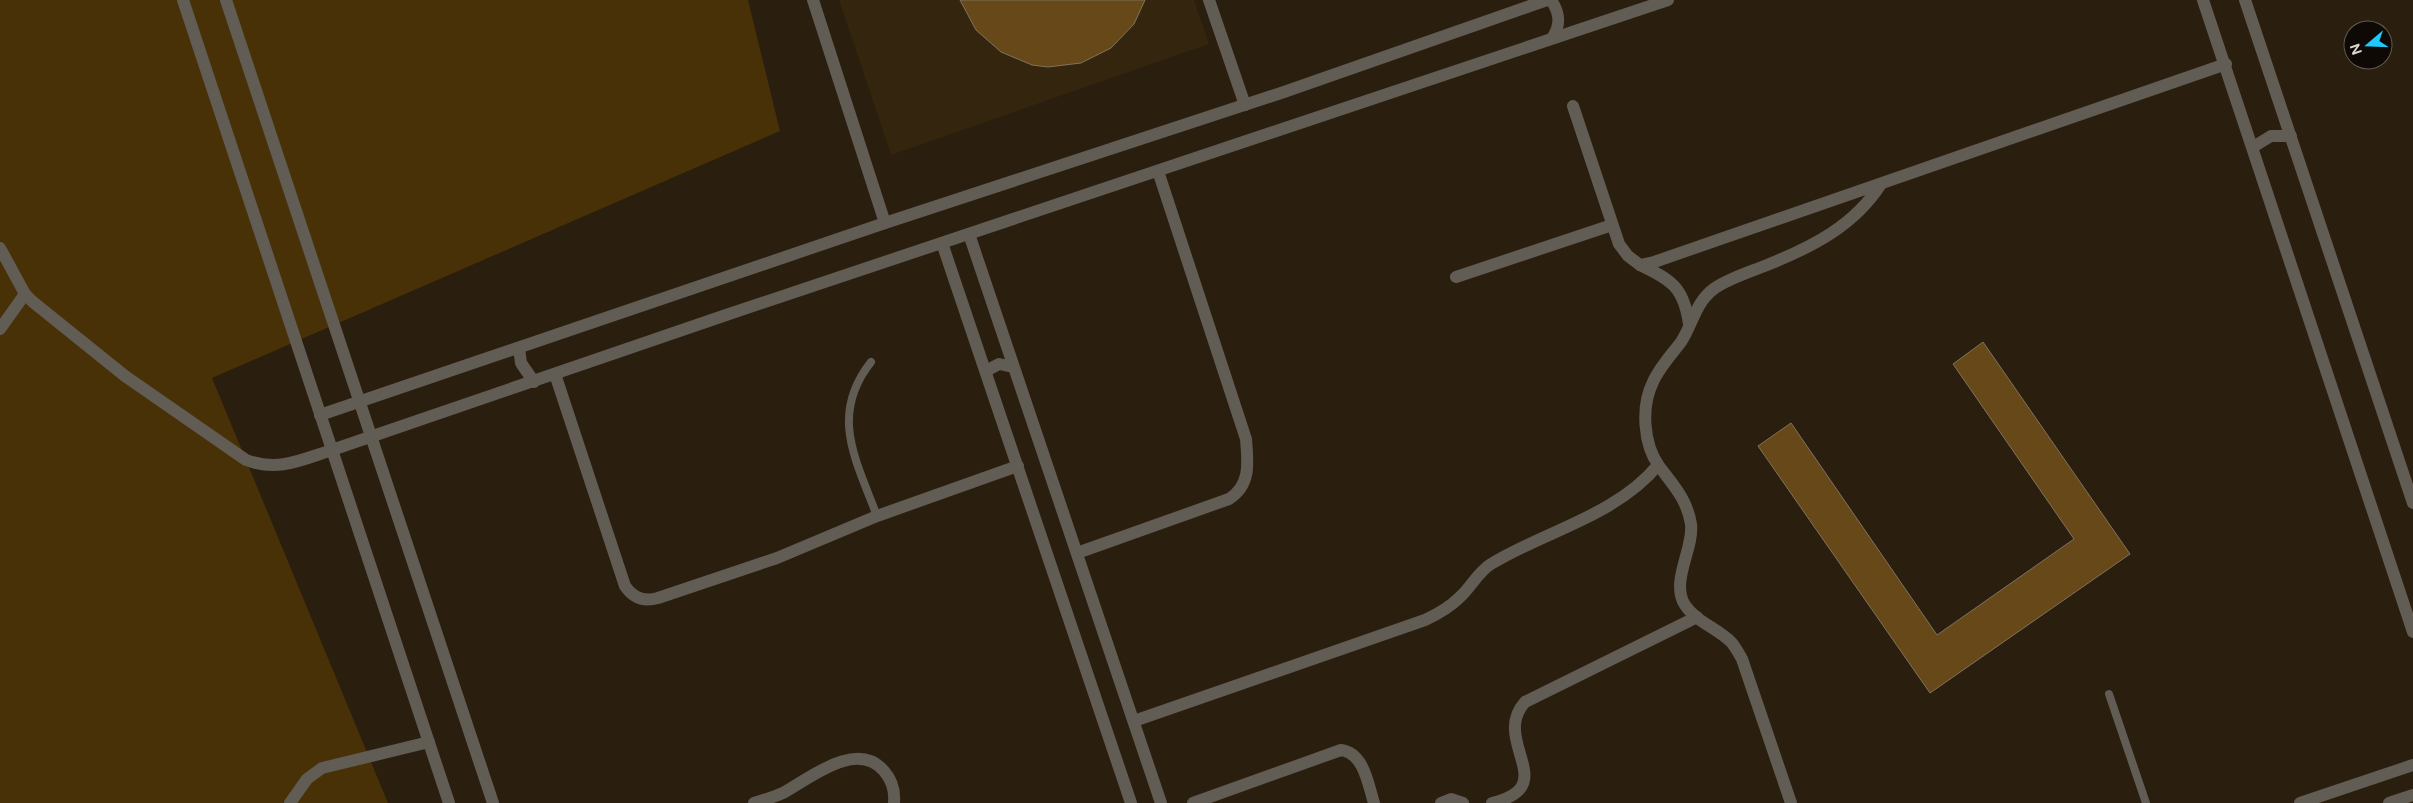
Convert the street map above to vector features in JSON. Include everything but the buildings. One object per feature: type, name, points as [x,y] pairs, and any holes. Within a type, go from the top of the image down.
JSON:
[{"type":"street","points":[[182,0],[449,803]]},
{"type":"street","points":[[226,0],[493,803]]},
{"type":"street","points":[[813,0],[886,223]]},
{"type":"street","points":[[1209,0],[1245,105]]},
{"type":"street","points":[[320,415],[886,223],[1245,105],[1547,0]]},
{"type":"street","points":[[1551,0],[1556,7],[1559,18],[1558,28],[1553,38]]},
{"type":"street","points":[[0,248],[25,294],[125,376],[246,460],[259,465],[273,466],[332,450],[1668,0]]},
{"type":"street","points":[[2204,0],[2413,632]]},
{"type":"street","points":[[2245,0],[2413,503]]},
{"type":"street","points":[[1640,265],[1654,262],[2226,64]]},
{"type":"street","points":[[1573,106],[1619,244],[1628,256],[1640,265],[1658,273],[1673,284],[1684,298],[1689,326]]},
{"type":"street","points":[[2253,147],[2271,136],[2291,136]]},
{"type":"street","points":[[1077,553],[1229,499],[1238,494],[1247,474],[1246,439],[1158,171]]},
{"type":"street","points":[[1791,803],[1742,659],[1732,644],[1697,617],[1685,605],[1681,582],[1692,532],[1688,508],[1670,478],[1658,465],[1650,450],[1646,413],[1652,382],[1689,326],[1698,305],[1715,288],[1788,257],[1843,227],[1872,198],[1881,184]]},
{"type":"street","points":[[1456,277],[1612,225]]},
{"type":"street","points":[[969,234],[1161,803]]},
{"type":"street","points":[[942,243],[1131,803]]},
{"type":"street","points":[[0,329],[25,294]]},
{"type":"street","points":[[518,348],[521,363],[534,382]]},
{"type":"street","points":[[986,370],[999,364],[1013,367]]},
{"type":"street","points":[[555,374],[625,586],[636,597],[650,600],[777,558],[877,516],[1018,466]]},
{"type":"street","points":[[1134,721],[1425,620],[1446,610],[1461,597],[1490,564],[1604,508],[1631,489],[1658,465]]},
{"type":"street","points":[[1492,803],[1515,795],[1524,782],[1524,765],[1513,729],[1518,710],[1525,702],[1697,617]]},
{"type":"street","points":[[290,803],[307,779],[322,768],[429,742]]},
{"type":"street","points":[[1192,803],[1341,750],[1348,751],[1358,759],[1374,803]]},
{"type":"street","points":[[754,803],[782,794],[837,762],[859,758],[877,763],[886,773],[895,792],[894,803]]},
{"type":"street","points":[[2300,803],[2413,765]]},
{"type":"street","points":[[2389,803],[2413,796]]},
{"type":"street","points":[[1441,803],[1451,799],[1463,803]]},
{"type":"lane","points":[[871,362],[855,386],[848,414],[848,428],[850,443],[877,516]]},
{"type":"lane","points":[[2109,694],[2146,803]]},
{"type":"shaded area","points":[[0,0],[748,0],[780,131],[212,378],[388,803],[0,803]]},
{"type":"shaded area","points":[[839,0],[1194,0],[1209,44],[891,155]]}]
